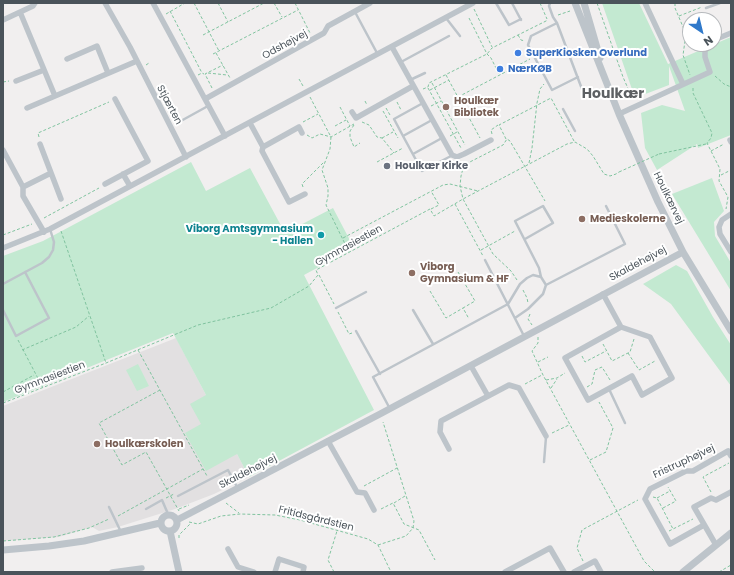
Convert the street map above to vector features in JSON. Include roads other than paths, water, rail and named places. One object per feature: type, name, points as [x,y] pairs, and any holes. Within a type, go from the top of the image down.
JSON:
[{"type":"street","points":[[3,20],[33,6],[35,3]]},
{"type":"street","name":"Stjærten","points":[[105,3],[186,157]]},
{"type":"street","points":[[153,3],[225,136]]},
{"type":"street","name":"Odshøjvej","points":[[205,99],[324,34],[328,26],[370,3]]},
{"type":"street","points":[[3,248],[50,230],[473,3]]},
{"type":"street","points":[[645,3],[683,84]]},
{"type":"street","name":"Houlkærvej","points":[[579,5],[594,52],[601,66],[619,114],[658,202],[683,252],[731,331]]},
{"type":"street","points":[[20,12],[55,96]]},
{"type":"street","points":[[67,59],[97,46],[108,73]]},
{"type":"street","points":[[392,47],[452,155],[457,156],[466,153],[491,140]]},
{"type":"street","points":[[619,114],[710,72],[705,57],[705,52]]},
{"type":"street","points":[[27,108],[136,61]]},
{"type":"street","points":[[16,81],[44,70]]},
{"type":"street","points":[[352,112],[356,118],[394,97],[411,83]]},
{"type":"street","points":[[105,184],[148,162],[115,99]]},
{"type":"street","points":[[250,123],[263,147],[262,151],[289,202],[305,194]]},
{"type":"street","points":[[263,147],[301,130]]},
{"type":"street","points":[[40,144],[61,199]]},
{"type":"street","points":[[3,150],[23,187],[23,196],[44,232]]},
{"type":"street","points":[[23,187],[51,173]]},
{"type":"street","points":[[123,174],[130,186]]},
{"type":"street","points":[[730,215],[722,220],[719,227],[720,234],[731,252]]},
{"type":"street","name":"Skaldehøjvej","points":[[180,518],[390,409],[683,252]]},
{"type":"street","name":"Skaldehøjvej","points":[[603,294],[621,327]]},
{"type":"street","points":[[621,327],[650,337],[672,378],[642,395],[632,376],[588,400],[565,358],[621,327]]},
{"type":"street","points":[[471,366],[488,396]]},
{"type":"street","points":[[449,449],[440,432],[441,421],[509,385],[519,388],[546,436]]},
{"type":"street","points":[[328,441],[357,492],[365,493],[374,510]]},
{"type":"street","name":"Fristruphøjvej","points":[[704,525],[670,544],[646,497],[650,489],[686,471],[693,471],[728,451],[731,456]]},
{"type":"street","points":[[716,545],[694,507],[711,498],[716,500],[731,492]]},
{"type":"street","points":[[160,523],[162,518],[168,514],[180,518],[176,527],[170,531]]},
{"type":"street","points":[[160,523],[164,529],[170,531]]},
{"type":"street","points":[[3,550],[84,541],[160,523]]},
{"type":"street","points":[[170,531],[175,548],[179,572]]},
{"type":"street","points":[[683,572],[731,533]]},
{"type":"street","points":[[505,572],[550,548],[564,572]]},
{"type":"street","points":[[228,549],[238,568],[254,572]]},
{"type":"street","points":[[275,572],[279,559],[304,567],[303,572]]},
{"type":"street","points":[[574,572],[595,561],[601,572]]},
{"type":"street","points":[[112,572],[142,568]]},
{"type":"lane","points":[[496,3],[509,25],[521,19],[512,3]]},
{"type":"lane","points":[[550,3],[549,6],[553,17],[557,23],[585,97]]},
{"type":"lane","points":[[706,8],[720,3]]},
{"type":"lane","points":[[355,11],[378,54]]},
{"type":"lane","points":[[446,18],[460,36]]},
{"type":"lane","points":[[557,23],[531,36],[528,45],[552,90],[578,77]]},
{"type":"lane","points":[[400,62],[449,36]]},
{"type":"lane","points":[[411,83],[425,73]]},
{"type":"lane","points":[[423,103],[394,119],[422,171],[452,155]]},
{"type":"lane","points":[[179,122],[208,106]]},
{"type":"lane","points":[[564,109],[575,131]]},
{"type":"lane","points":[[403,136],[432,120]]},
{"type":"lane","points":[[413,154],[443,139]]},
{"type":"lane","points":[[525,239],[553,223],[543,206],[515,221],[546,285]]},
{"type":"lane","points":[[515,318],[528,309],[543,294],[546,285],[625,244],[606,206]]},
{"type":"lane","points":[[3,284],[42,263],[49,256],[53,250],[54,242],[50,230]]},
{"type":"lane","points":[[485,260],[525,336]]},
{"type":"lane","points":[[3,310],[16,336],[49,318],[25,272]]},
{"type":"lane","points":[[390,409],[372,377],[508,304],[520,284],[527,278],[532,275],[541,277]]},
{"type":"lane","points":[[336,308],[366,292]]},
{"type":"lane","points":[[413,310],[433,344]]},
{"type":"lane","points":[[356,331],[380,374]]},
{"type":"lane","points":[[611,387],[625,423]]},
{"type":"lane","points":[[544,462],[546,436]]},
{"type":"lane","points":[[178,496],[228,470],[238,488]]},
{"type":"lane","points":[[146,509],[162,500],[168,514]]},
{"type":"lane","points":[[109,507],[121,532]]},
{"type":"place","name":"SuperKiosken Overlund","points":[[518,53]]},
{"type":"place","name":"NærKØB","points":[[500,69]]},
{"type":"place","name":"Houlkær Bibliotek","points":[[446,107]]},
{"type":"place","name":"Houlkær Kirke","points":[[387,166]]},
{"type":"place","name":"Medieskolerne","points":[[582,219]]},
{"type":"place","name":"Viborg Amtsgymnasium - Hallen","points":[[321,235]]},
{"type":"place","name":"Viborg Gymnasium & HF","points":[[412,273]]},
{"type":"place","name":"Houlkærskolen","points":[[97,444]]},
{"type":"district","name":"Houlkær","points":[[613,94]]}]
